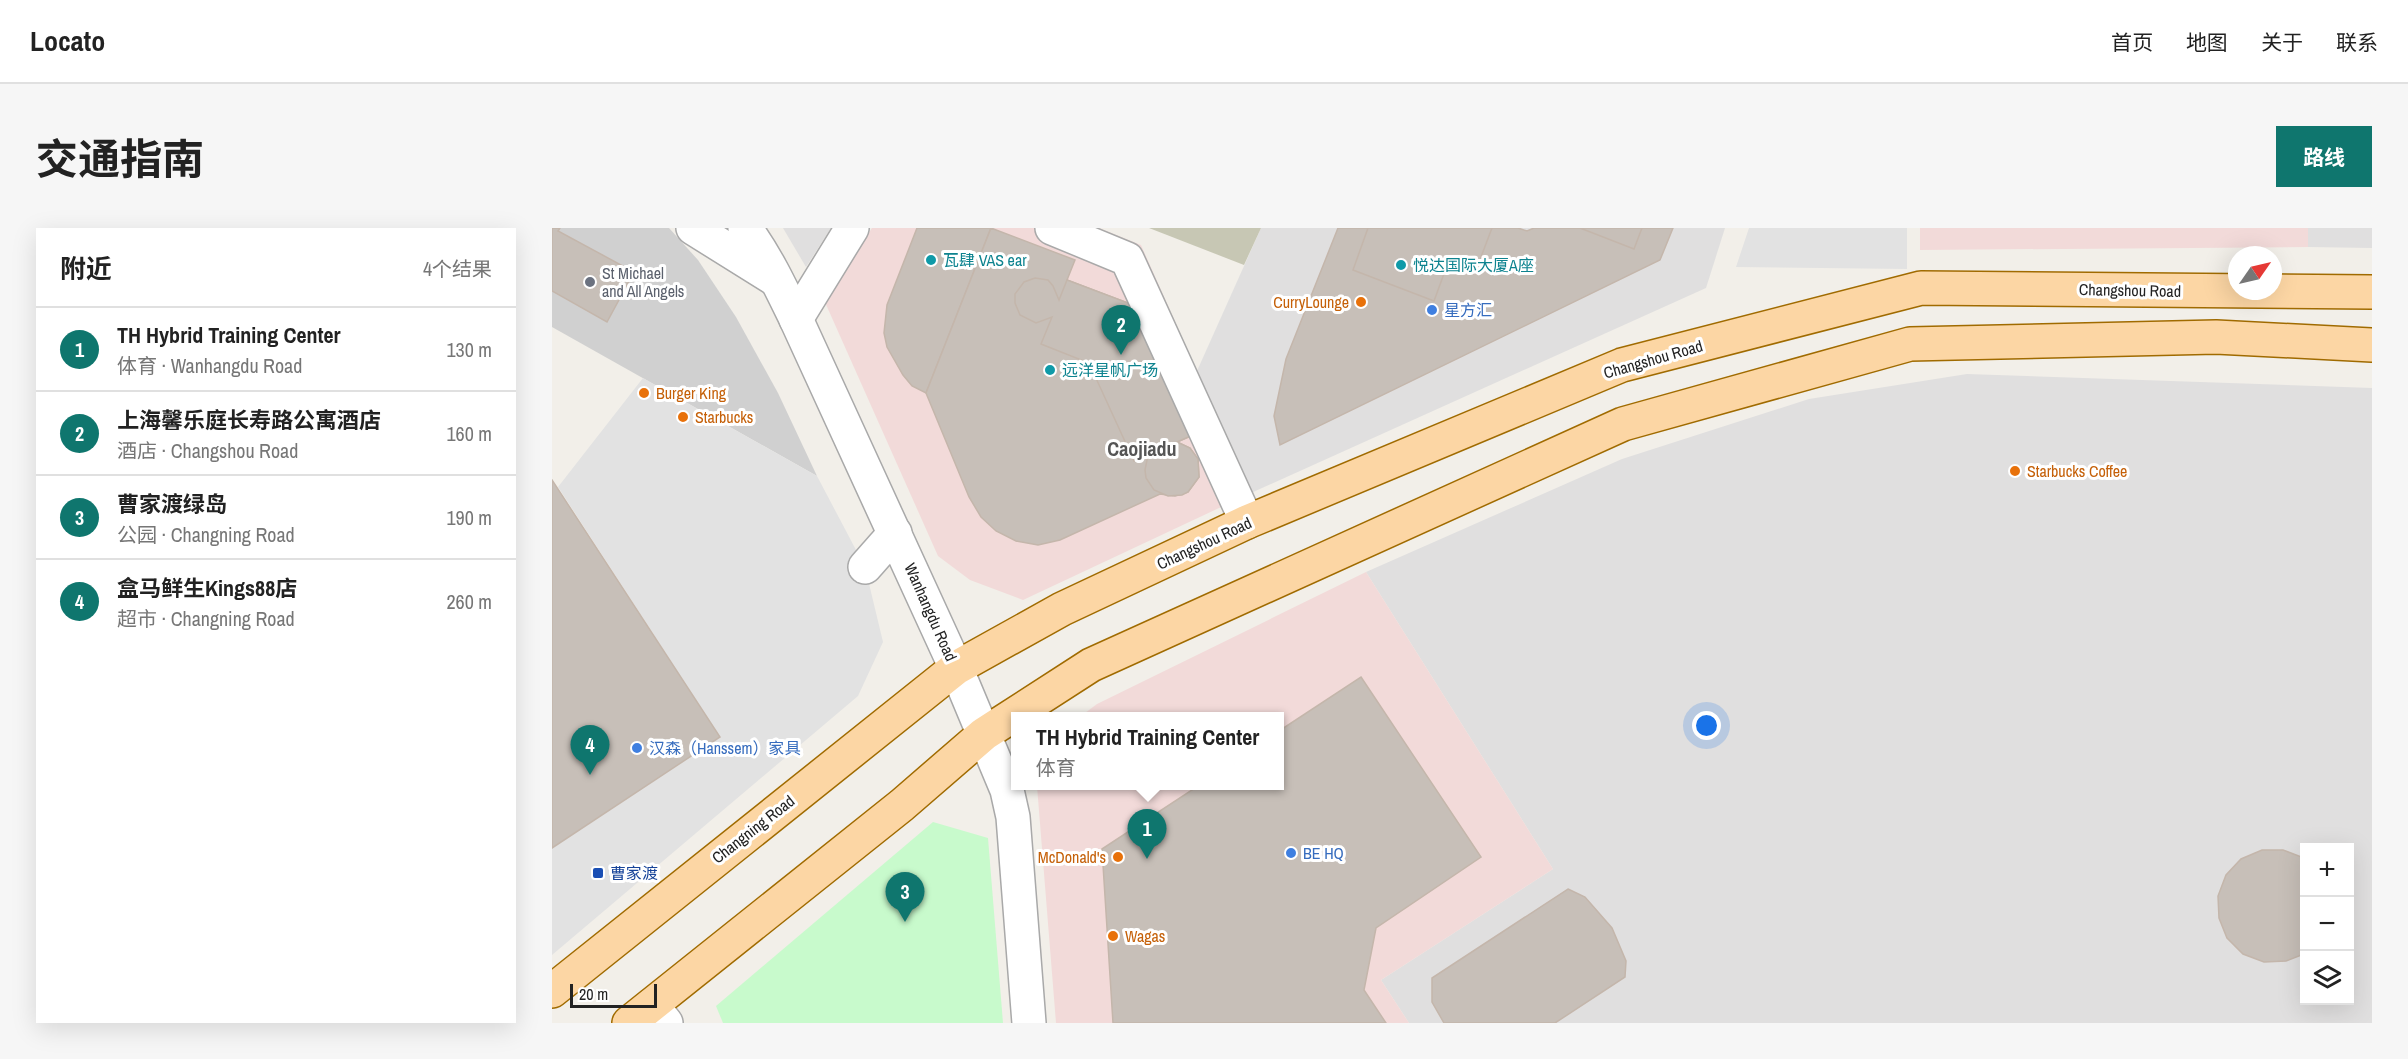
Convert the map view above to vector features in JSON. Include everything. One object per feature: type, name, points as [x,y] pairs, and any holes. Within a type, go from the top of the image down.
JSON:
[{"type":"main road","name":"Changshou Road","points":[[956,668],[1062,609],[1247,522],[1622,365],[1921,288],[2372,292]]},
{"type":"main road","points":[[1018,712],[1091,665],[1623,424],[1910,344],[2216,337],[2372,345]]},
{"type":"main road","name":"Changning Road","points":[[552,991],[956,668]]},
{"type":"main road","points":[[649,1017],[902,806],[984,734],[1011,717]]},
{"type":"street","points":[[693,228],[777,280]]},
{"type":"street","name":"Wanhangdu Road","points":[[745,228],[777,280],[796,319],[956,668],[1007,790],[1013,817],[1029,1023]]},
{"type":"street","points":[[796,319],[852,228]]},
{"type":"street","points":[[1052,228],[1127,259],[1247,522]]},
{"type":"street","points":[[865,567],[895,533]]},
{"type":"shaded area","points":[[552,228],[669,228],[698,260],[736,317],[778,393],[817,476],[552,327]]},
{"type":"shaded area","points":[[783,228],[831,228],[806,267]]},
{"type":"shaded area","points":[[872,228],[1099,228],[1141,245],[1251,493],[1023,600],[970,580],[938,556],[824,300]]},
{"type":"shaded area","points":[[1149,228],[1261,228],[1244,265]]},
{"type":"shaded area","points":[[1261,228],[1725,228],[1706,288],[1251,493],[1197,371]]},
{"type":"shaded area","points":[[1749,228],[1907,228],[1907,269],[1736,267]]},
{"type":"shaded area","points":[[1920,228],[2308,228],[2308,247],[1920,250]]},
{"type":"shaded area","points":[[2308,228],[2372,228],[2372,248],[2308,247]]},
{"type":"shaded area","points":[[1967,374],[2372,388],[2372,1023],[1409,1023],[1381,980],[1553,869],[1366,572],[1622,459],[1809,399]]},
{"type":"shaded area","points":[[643,378],[817,476],[865,567],[883,642],[858,696],[552,955],[552,848],[720,737],[558,487]]},
{"type":"shaded area","points":[[1366,572],[1553,869],[1381,980],[1409,1023],[1056,1023],[1037,790],[1284,790],[1284,712],[1086,712],[1097,704]]},
{"type":"green space","points":[[933,822],[988,838],[1003,1023],[723,1023],[716,1006]]},
{"type":"building","name":"St Michael and All Angels","points":[[552,228],[560,228],[558,231],[634,272],[607,322],[552,291]]},
{"type":"building","points":[[917,228],[991,228],[926,393],[912,386],[903,375],[887,347],[884,333],[887,305]]},
{"type":"building","name":"远洋星帆广场","points":[[991,228],[1075,260],[1067,280],[1136,306],[1195,434],[1177,442],[1190,448],[1198,459],[1199,477],[1188,492],[1175,496],[1160,494],[1060,540],[1038,545],[1016,541],[996,531],[981,517],[969,497],[926,393]]},
{"type":"building","name":"星方汇","points":[[1338,228],[1518,228],[1527,231],[1534,228],[1673,228],[1660,260],[1280,445],[1274,416],[1286,359]]},
{"type":"building","name":"悦达国际大厦A座","points":[[1368,228],[1492,228],[1476,270],[1449,260],[1434,301],[1353,270]]},
{"type":"building","points":[[1580,228],[1642,228],[1634,249]]},
{"type":"building","points":[[1035,278],[1048,280],[1059,300],[1067,280],[1136,306],[1195,434],[1177,442],[1190,448],[1198,459],[1199,477],[1188,492],[1168,496],[1154,490],[1146,478],[1148,455],[1134,461],[1089,363],[1041,344],[1052,317],[1036,323],[1020,315],[1015,303],[1015,294],[1024,282]]},
{"type":"building","points":[[552,480],[720,737],[552,848]]},
{"type":"building","name":"BE HQ","points":[[1361,677],[1481,857],[1376,928],[1364,990],[1386,1023],[1113,1023],[1102,849],[1192,790],[1284,790],[1284,728]]},
{"type":"building","points":[[2262,850],[2283,850],[2300,856],[2300,956],[2286,961],[2264,962],[2243,954],[2227,938],[2219,918],[2218,896],[2226,875],[2241,859]]},
{"type":"building","points":[[1568,889],[1585,897],[1612,928],[1626,961],[1625,977],[1555,1023],[1444,1023],[1432,1002],[1432,978]]},
{"type":"place","name":"瓦肆 VAS ear","points":[[931,260]]},
{"type":"place","name":"悦达国际大厦A座","points":[[1401,265]]},
{"type":"place","name":"St Michael and All Angels","points":[[590,282]]},
{"type":"place","name":"CurryLounge","points":[[1361,302]]},
{"type":"place","name":"星方汇","points":[[1432,310]]},
{"type":"place","name":"上海馨乐庭长寿路公寓酒店","points":[[1121,355]]},
{"type":"place","name":"远洋星帆广场","points":[[1050,370]]},
{"type":"place","name":"Burger King","points":[[644,393]]},
{"type":"place","name":"Starbucks","points":[[683,417]]},
{"type":"place","name":"Starbucks Coffee","points":[[2015,471]]},
{"type":"place","name":"汉森（Hanssem）家具","points":[[637,748]]},
{"type":"place","name":"盒马鲜生Kings88店","points":[[590,775]]},
{"type":"place","name":"BE HQ","points":[[1291,853]]},
{"type":"place","name":"McDonald's","points":[[1118,857]]},
{"type":"place","name":"TH Hybrid Training Center","points":[[1147,859]]},
{"type":"place","name":"曹家渡","points":[[598,873]]},
{"type":"place","name":"曹家渡绿岛","points":[[905,922]]},
{"type":"place","name":"Wagas","points":[[1113,936]]},
{"type":"district","name":"Caojiadu","points":[[1142,448]]}]
